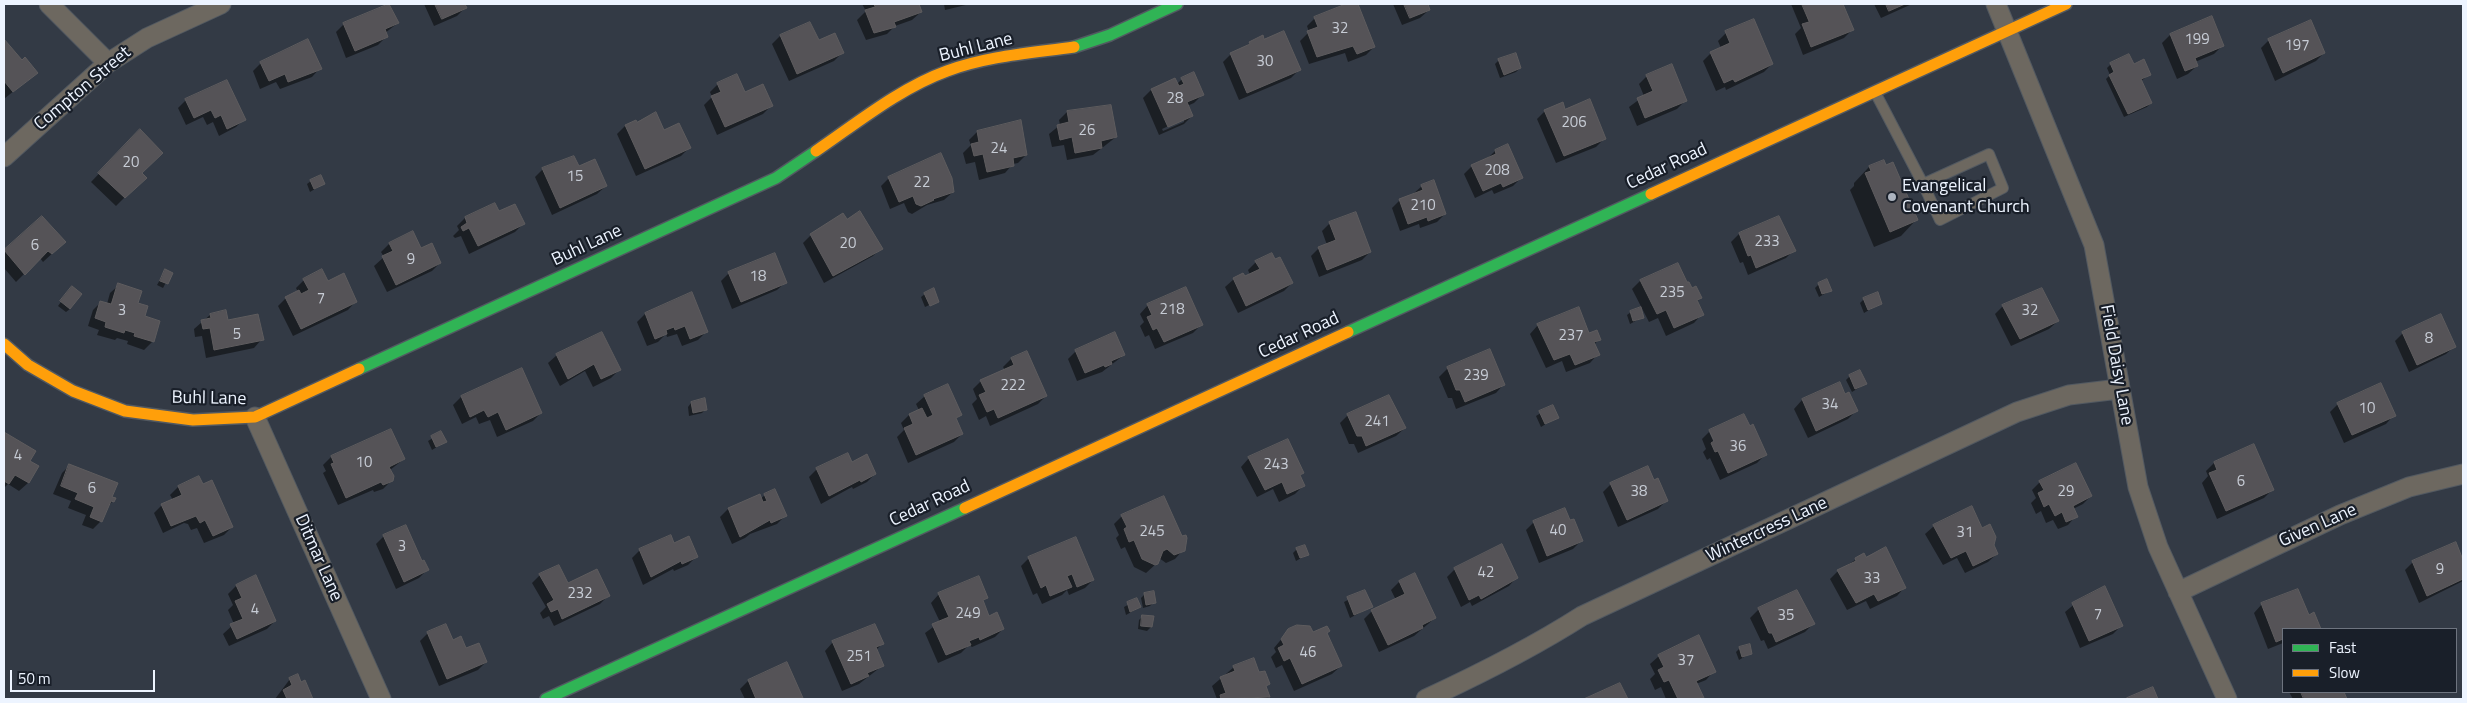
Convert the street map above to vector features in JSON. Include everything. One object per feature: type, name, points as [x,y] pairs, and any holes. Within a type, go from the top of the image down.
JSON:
[{"type":"street","points":[[49,4],[108,63]]},
{"type":"street","name":"Compton Street","points":[[4,156],[108,63],[147,38],[222,4]]},
{"type":"street","name":"Field Daisy Lane","points":[[1996,4],[2094,245],[2138,487],[2158,547],[2227,699]]},
{"type":"street","name":"Cedar Road","points":[[546,699],[2066,4]]},
{"type":"street","name":"Buhl Lane","points":[[4,344],[28,365],[73,391],[125,411],[193,420],[255,417],[776,178],[901,94],[946,71],[991,59],[1076,47],[1110,35],[1166,6]]},
{"type":"street","name":"Wintercress Lane","points":[[1426,699],[1490,670],[1538,644],[1582,616],[2017,412],[2069,395],[2120,389]]},
{"type":"street","name":"Ditmar Lane","points":[[255,417],[381,699]]},
{"type":"street","name":"Given Lane","points":[[2178,592],[2374,501],[2408,487],[2463,474]]},
{"type":"lane","points":[[1874,92],[1940,220],[2003,188],[1989,154],[1923,184]]},
{"type":"building","points":[[389,4],[399,23],[385,29],[388,37],[355,51],[343,23]]},
{"type":"building","points":[[435,4],[465,4],[467,8],[442,19]]},
{"type":"building","points":[[874,4],[919,4],[922,12],[894,22],[896,27],[874,33],[865,10],[875,7]]},
{"type":"building","points":[[1346,4],[1358,4],[1375,47],[1357,54],[1353,46],[1317,57],[1307,31],[1318,27],[1314,17]]},
{"type":"building","points":[[1404,4],[1428,4],[1430,10],[1410,18]]},
{"type":"building","points":[[1802,4],[1843,4],[1854,30],[1811,47],[1802,24],[1809,22]]},
{"type":"building","points":[[1886,4],[1905,4],[1889,11]]},
{"type":"building","points":[[2212,16],[2224,46],[2195,58],[2198,66],[2185,71],[2170,34]]},
{"type":"building","points":[[1754,19],[1773,64],[1735,82],[1733,79],[1724,83],[1710,52],[1730,43],[1725,31]]},
{"type":"building","points":[[2311,20],[2325,53],[2283,73],[2268,39]]},
{"type":"building","points":[[810,22],[819,40],[835,33],[844,53],[797,74],[780,35]]},
{"type":"building","points":[[1284,31],[1301,70],[1247,93],[1230,53],[1250,44],[1249,42],[1263,35],[1264,39]]},
{"type":"building","points":[[4,39],[22,60],[25,57],[38,73],[13,92],[4,81]]},
{"type":"building","points":[[308,39],[322,69],[288,82],[285,74],[269,81],[260,62]]},
{"type":"building","points":[[1516,53],[1521,68],[1504,75],[1498,59]]},
{"type":"building","points":[[2129,54],[2134,64],[2144,59],[2151,75],[2141,79],[2152,103],[2128,114],[2109,75],[2114,72],[2110,63]]},
{"type":"building","points":[[1672,64],[1687,101],[1645,118],[1637,98],[1653,91],[1646,75]]},
{"type":"building","points":[[1194,72],[1204,95],[1187,102],[1193,116],[1168,127],[1151,89],[1175,78],[1179,86],[1184,84],[1181,78]]},
{"type":"building","points":[[737,74],[745,92],[763,84],[773,106],[725,127],[711,96],[721,92],[717,83]]},
{"type":"building","points":[[227,80],[246,120],[227,129],[221,115],[215,118],[211,110],[194,118],[185,99]]},
{"type":"building","points":[[1590,99],[1606,139],[1564,156],[1544,110],[1563,102],[1565,109]]},
{"type":"building","points":[[1111,105],[1117,137],[1101,141],[1102,148],[1075,153],[1072,137],[1060,140],[1057,125],[1069,122],[1067,111]]},
{"type":"building","points":[[656,112],[664,130],[679,123],[691,148],[645,169],[625,125],[636,120],[637,122]]},
{"type":"building","points":[[1021,120],[1027,155],[1013,158],[1014,166],[987,172],[983,154],[974,156],[971,144],[979,142],[977,131]]},
{"type":"building","points":[[140,129],[163,153],[142,173],[147,178],[125,198],[98,173]]},
{"type":"building","points":[[1508,144],[1523,178],[1503,187],[1501,183],[1483,191],[1471,165],[1496,154],[1495,150]]},
{"type":"building","points":[[941,153],[952,178],[954,192],[933,199],[921,206],[916,204],[913,196],[899,202],[888,177]]},
{"type":"building","points":[[574,156],[579,166],[595,159],[607,186],[560,208],[542,168]]},
{"type":"building","name":"Evangelical Covenant Church","points":[[1884,160],[1886,165],[1893,162],[1918,220],[1890,232],[1865,173],[1871,171],[1869,166]]},
{"type":"building","points":[[321,175],[325,184],[314,189],[310,180]]},
{"type":"building","points":[[1434,180],[1446,214],[1428,221],[1427,217],[1408,224],[1399,199],[1423,190],[1421,185]]},
{"type":"building","points":[[495,203],[499,211],[515,204],[525,224],[478,246],[469,228],[463,231],[461,227],[467,223],[465,217]]},
{"type":"building","points":[[860,211],[883,249],[833,276],[810,234],[843,213],[847,219]]},
{"type":"building","points":[[1356,212],[1371,252],[1327,270],[1318,247],[1336,240],[1329,222]]},
{"type":"building","points":[[42,216],[66,242],[52,254],[48,251],[25,275],[4,250]]},
{"type":"building","points":[[1779,216],[1796,251],[1756,268],[1751,255],[1748,256],[1739,233]]},
{"type":"building","points":[[413,231],[421,248],[432,243],[441,263],[396,285],[382,256],[393,251],[389,243]]},
{"type":"building","points":[[775,253],[787,283],[741,302],[728,272]]},
{"type":"building","points":[[1272,253],[1275,259],[1280,257],[1293,283],[1246,306],[1233,278],[1243,273],[1245,276],[1260,269],[1255,261]]},
{"type":"building","points":[[1678,263],[1687,282],[1689,282],[1692,288],[1696,286],[1702,298],[1697,300],[1704,315],[1674,328],[1666,310],[1657,314],[1640,280]]},
{"type":"building","points":[[165,269],[173,273],[168,284],[160,281]]},
{"type":"building","points":[[322,269],[328,281],[344,273],[357,302],[301,329],[285,297],[299,290],[301,294],[309,290],[303,279]]},
{"type":"building","points":[[1827,279],[1832,291],[1822,294],[1818,283]]},
{"type":"building","points":[[118,283],[142,291],[138,303],[148,306],[145,316],[160,321],[154,342],[134,336],[135,333],[125,330],[124,333],[105,327],[106,322],[95,318],[100,301],[111,304]]},
{"type":"building","points":[[72,286],[82,294],[70,309],[60,301]]},
{"type":"building","points":[[1186,287],[1203,325],[1164,342],[1157,328],[1153,330],[1147,317],[1152,315],[1147,304]]},
{"type":"building","points":[[934,288],[939,302],[930,306],[924,293]]},
{"type":"building","points":[[2042,288],[2059,321],[2020,339],[2002,305]]},
{"type":"building","points":[[692,292],[708,332],[690,339],[685,326],[675,330],[674,327],[666,330],[667,334],[655,339],[645,313]]},
{"type":"building","points":[[1878,292],[1882,304],[1868,310],[1863,298]]},
{"type":"building","points":[[1579,307],[1589,333],[1597,330],[1601,340],[1594,342],[1600,355],[1575,365],[1570,354],[1554,360],[1537,324]]},
{"type":"building","points":[[1641,307],[1644,318],[1633,321],[1630,311]]},
{"type":"building","points":[[226,310],[228,320],[258,314],[264,340],[214,350],[210,328],[203,329],[201,320],[211,318],[210,314]]},
{"type":"building","points":[[2441,314],[2456,347],[2417,365],[2402,332]]},
{"type":"building","points":[[602,332],[621,370],[601,379],[594,364],[568,379],[556,354]]},
{"type":"building","points":[[1115,332],[1125,355],[1111,361],[1112,364],[1105,367],[1104,365],[1085,373],[1075,350]]},
{"type":"building","points":[[1490,349],[1505,385],[1465,402],[1460,390],[1456,390],[1447,367]]},
{"type":"building","points":[[1027,351],[1047,396],[998,418],[994,409],[987,412],[979,395],[986,392],[980,380],[1014,365],[1011,358]]},
{"type":"building","points":[[522,368],[542,413],[506,430],[498,412],[488,417],[484,410],[470,417],[461,396]]},
{"type":"building","points":[[1860,370],[1867,384],[1855,389],[1849,375]]},
{"type":"building","points":[[1840,382],[1845,394],[1849,392],[1858,411],[1816,431],[1802,399]]},
{"type":"building","points":[[2381,383],[2396,416],[2352,435],[2337,403]]},
{"type":"building","points":[[948,384],[962,415],[956,418],[963,434],[916,455],[904,428],[913,424],[909,414],[922,408],[927,418],[933,415],[924,395]]},
{"type":"building","points":[[1389,395],[1406,428],[1366,446],[1362,436],[1357,436],[1347,414]]},
{"type":"building","points":[[705,398],[707,410],[693,413],[691,402]]},
{"type":"building","points":[[1553,405],[1559,418],[1545,424],[1539,411]]},
{"type":"building","points":[[1744,414],[1750,426],[1753,424],[1767,455],[1728,473],[1718,451],[1715,452],[1711,443],[1714,441],[1709,430]]},
{"type":"building","points":[[391,429],[405,459],[389,467],[394,476],[393,481],[383,485],[381,482],[346,498],[331,464],[334,463],[331,456]]},
{"type":"building","points":[[441,431],[447,442],[436,447],[431,436]]},
{"type":"building","points":[[4,432],[36,451],[30,461],[39,466],[29,483],[15,475],[9,484],[4,481]]},
{"type":"building","points":[[1288,439],[1304,473],[1300,475],[1305,486],[1287,494],[1282,482],[1265,490],[1248,457]]},
{"type":"building","points":[[2254,444],[2274,490],[2226,511],[2209,473],[2217,470],[2214,462]]},
{"type":"building","points":[[848,453],[852,462],[867,454],[876,474],[829,496],[816,468]]},
{"type":"building","points":[[2076,463],[2092,496],[2073,506],[2078,517],[2066,522],[2062,512],[2055,516],[2049,504],[2044,507],[2038,493],[2044,490],[2039,481]]},
{"type":"building","points":[[69,464],[118,483],[112,497],[116,498],[114,502],[111,501],[102,522],[90,517],[94,507],[75,499],[78,493],[61,486]]},
{"type":"building","points":[[1648,466],[1654,480],[1658,478],[1668,501],[1627,520],[1610,483]]},
{"type":"building","points":[[199,476],[203,484],[212,480],[233,527],[213,536],[205,520],[200,523],[196,516],[171,526],[161,504],[182,495],[178,486]]},
{"type":"building","points":[[775,489],[787,516],[771,523],[770,520],[740,537],[728,508],[760,494],[763,502],[767,501],[764,494]]},
{"type":"building","points":[[1164,496],[1182,536],[1186,535],[1187,538],[1185,551],[1174,555],[1167,549],[1163,551],[1158,564],[1155,565],[1142,559],[1134,540],[1129,542],[1124,529],[1127,527],[1121,515]]},
{"type":"building","points":[[1972,506],[1982,528],[1990,524],[1996,537],[1994,545],[1998,554],[1973,566],[1966,551],[1951,558],[1933,525]]},
{"type":"building","points":[[1565,508],[1570,520],[1574,519],[1583,541],[1547,556],[1533,521]]},
{"type":"building","points":[[406,525],[422,561],[424,560],[429,570],[404,582],[383,535]]},
{"type":"building","points":[[671,535],[674,543],[689,536],[698,557],[682,564],[681,561],[651,577],[639,549]]},
{"type":"building","points":[[1076,537],[1094,580],[1077,587],[1072,574],[1067,576],[1072,587],[1050,596],[1046,585],[1041,588],[1028,557]]},
{"type":"building","points":[[2456,542],[2463,560],[2463,579],[2427,596],[2412,561]]},
{"type":"building","points":[[1502,544],[1518,578],[1481,599],[1479,595],[1469,600],[1454,568]]},
{"type":"building","points":[[1305,545],[1309,555],[1300,558],[1296,548]]},
{"type":"building","points":[[1886,547],[1906,588],[1878,601],[1874,594],[1856,603],[1837,570],[1856,561],[1855,558],[1864,553],[1866,557]]},
{"type":"building","points":[[559,565],[568,583],[597,569],[610,596],[562,619],[558,609],[551,612],[547,604],[554,600],[539,574]]},
{"type":"building","points":[[1415,573],[1436,618],[1422,625],[1423,628],[1388,645],[1371,610],[1405,594],[1399,581]]},
{"type":"building","points":[[256,575],[276,621],[237,639],[230,624],[243,619],[235,601],[242,598],[236,585]]},
{"type":"building","points":[[979,576],[988,598],[983,600],[989,616],[997,612],[1004,629],[980,640],[979,637],[969,641],[971,645],[946,655],[932,624],[949,617],[938,593]]},
{"type":"building","points":[[2105,586],[2123,626],[2089,641],[2072,603]]},
{"type":"building","points":[[2298,589],[2309,615],[2314,612],[2321,628],[2282,628],[2282,639],[2276,642],[2261,603]]},
{"type":"building","points":[[1365,590],[1373,607],[1354,615],[1347,597]]},
{"type":"building","points":[[1797,590],[1815,624],[1776,642],[1772,633],[1769,633],[1758,608]]},
{"type":"building","points":[[1154,591],[1156,603],[1146,605],[1144,593]]},
{"type":"building","points":[[1137,598],[1141,607],[1130,612],[1127,602]]},
{"type":"building","points":[[1142,615],[1154,616],[1152,627],[1141,626]]},
{"type":"building","points":[[446,624],[453,640],[461,636],[466,648],[479,643],[487,662],[447,679],[427,632]]},
{"type":"building","points":[[875,624],[884,644],[876,647],[884,666],[867,673],[869,676],[851,684],[832,641]]},
{"type":"building","points":[[1297,625],[1310,626],[1313,632],[1327,626],[1330,631],[1327,633],[1342,666],[1302,684],[1290,658],[1284,661],[1278,648],[1284,645],[1281,639],[1288,629]]},
{"type":"building","points":[[1699,635],[1716,672],[1696,681],[1704,698],[1678,699],[1669,680],[1664,682],[1658,670],[1664,667],[1658,655]]},
{"type":"building","points":[[1750,644],[1752,654],[1742,657],[1739,647]]},
{"type":"building","points":[[1254,658],[1259,672],[1265,671],[1270,684],[1266,686],[1270,697],[1221,699],[1220,695],[1226,693],[1220,677],[1235,671],[1233,666]]},
{"type":"building","points":[[787,662],[803,698],[756,699],[748,680]]},
{"type":"building","points":[[298,674],[301,682],[305,680],[313,699],[287,699],[283,690],[292,685],[289,678]]},
{"type":"building","points":[[1620,683],[1628,699],[1584,699]]},
{"type":"building","points":[[2153,687],[2158,699],[2127,698]]},
{"type":"building","points":[[2301,693],[2344,693],[2347,699],[2304,699]]},
{"type":"traffic: fast","points":[[1074,47],[1110,35],[1177,4]]},
{"type":"traffic: fast","points":[[359,369],[776,178],[816,151]]},
{"type":"traffic: fast","points":[[1348,332],[1651,194]]},
{"type":"traffic: fast","points":[[546,699],[965,508]]},
{"type":"traffic: slow","points":[[1651,194],[2066,4]]},
{"type":"traffic: slow","points":[[816,151],[896,96],[947,71],[994,58],[1074,47]]},
{"type":"traffic: slow","points":[[965,508],[1348,332]]},
{"type":"traffic: slow","points":[[4,344],[28,365],[73,391],[125,411],[193,420],[255,417],[359,369]]},
{"type":"place","name":"Evangelical Covenant Church","points":[[1892,197]]}]
